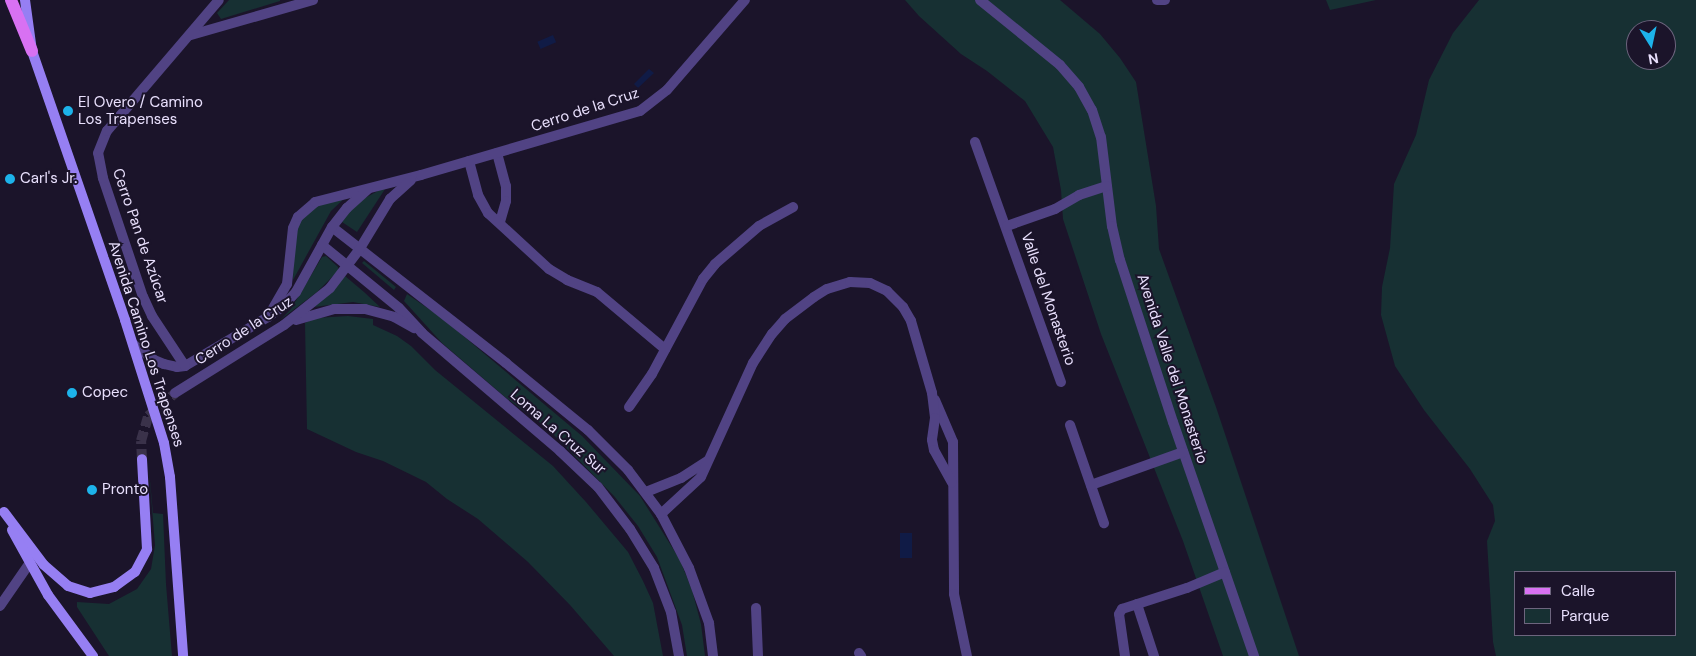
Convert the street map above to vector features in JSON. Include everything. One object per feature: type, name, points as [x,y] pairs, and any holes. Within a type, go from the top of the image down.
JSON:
[{"type":"main road","points":[[11,0],[32,51]]},
{"type":"main road","name":"Avenida Camino Los Trapenses","points":[[25,0],[32,51],[164,443],[170,477],[183,656]]},
{"type":"main road","points":[[4,512],[44,565],[68,586],[76,590],[90,592],[114,587],[135,572],[142,561],[146,549],[142,458]]},
{"type":"main road","points":[[0,502],[29,564],[48,595],[93,656]]},
{"type":"street","name":"Cerro Pan de Azúcar","points":[[185,366],[152,316],[143,296],[103,178],[98,153],[107,131],[220,0]]},
{"type":"street","points":[[191,35],[295,2],[313,0]]},
{"type":"street","name":"Cerro de la Cruz","points":[[268,317],[285,291],[290,241],[298,217],[315,202],[421,175],[631,114],[650,105],[667,90],[745,0]]},
{"type":"street","name":"Avenida Valle del Monasterio","points":[[980,0],[1048,54],[1079,87],[1092,110],[1102,137],[1112,226],[1120,260],[1183,452],[1254,656]]},
{"type":"street","points":[[1157,0],[1165,0]]},
{"type":"street","name":"Valle del Monasterio","points":[[975,142],[1007,226],[1061,382]]},
{"type":"street","points":[[497,153],[506,186],[506,201],[500,222]]},
{"type":"street","points":[[469,161],[478,195],[488,213],[549,269],[567,280],[597,292],[665,348]]},
{"type":"street","name":"Cerro de la Cruz","points":[[175,393],[284,325],[330,288],[359,250],[390,199],[401,187],[421,175]]},
{"type":"street","name":"Valle del Monasterio","points":[[1007,226],[1055,209],[1079,195],[1107,186]]},
{"type":"street","name":"Cerro de la Cruz","points":[[132,344],[154,360],[164,364],[185,366],[268,317],[283,306],[296,292],[332,227],[347,208],[371,187]]},
{"type":"street","points":[[629,407],[652,374],[703,279],[715,264],[759,226],[793,206]]},
{"type":"street","name":"Loma La Cruz Sur","points":[[332,227],[506,363],[609,449],[646,492],[661,514],[681,551],[700,595],[709,623],[713,656]]},
{"type":"street","name":"Loma La Cruz Sur","points":[[322,245],[399,308],[422,333],[580,468],[615,507],[643,548],[660,582],[671,612],[679,656]]},
{"type":"street","points":[[661,514],[694,485],[705,469],[707,461],[753,364],[772,334],[785,318],[827,289],[840,284],[870,283],[887,292],[902,307],[918,343],[932,393],[953,442],[955,463],[952,482],[954,594],[967,656]]},
{"type":"street","name":"Loma La Cruz Sur","points":[[284,325],[334,309],[364,309],[394,317],[422,333]]},
{"type":"street","points":[[932,393],[935,418],[932,440],[934,450],[952,482]]},
{"type":"street","points":[[1070,425],[1104,523]]},
{"type":"street","points":[[1091,485],[1183,452]]},
{"type":"street","points":[[646,492],[680,478],[707,461]]},
{"type":"street","points":[[0,606],[29,564]]},
{"type":"street","points":[[1125,656],[1119,614],[1122,609],[1187,588],[1225,572]]},
{"type":"street","points":[[1138,604],[1154,656]]},
{"type":"street","points":[[756,608],[758,656]]},
{"type":"green space","points":[[229,0],[280,1],[221,19],[217,13]]},
{"type":"green space","points":[[905,0],[1060,0],[1100,34],[1120,58],[1136,82],[1156,206],[1159,249],[1216,407],[1299,656],[1223,656],[1183,541],[1101,334],[1063,219],[1061,190],[1053,147],[1025,101],[987,71],[961,54],[919,16]]},
{"type":"green space","points":[[1326,0],[1376,0],[1330,10]]},
{"type":"green space","points":[[1479,0],[1696,0],[1696,656],[1496,656],[1493,642],[1487,541],[1495,521],[1493,505],[1470,469],[1424,410],[1395,366],[1381,315],[1382,287],[1390,248],[1394,184],[1416,135],[1429,80],[1453,33]]},
{"type":"green space","points":[[387,186],[357,232],[342,222],[354,204]]},
{"type":"green space","points":[[347,196],[331,211],[293,280],[294,234],[301,217],[322,202]]},
{"type":"green space","points":[[326,256],[338,267],[338,271],[317,292],[280,320],[291,309],[322,257]]},
{"type":"green space","points":[[364,261],[396,287],[394,290],[362,263]]},
{"type":"green space","points":[[345,276],[380,307],[353,302],[314,307]]},
{"type":"green space","points":[[407,294],[442,318],[582,436],[640,496],[680,560],[692,590],[701,624],[705,656],[687,656],[682,625],[657,557],[638,526],[614,496],[547,428],[505,397],[442,343],[404,301]]},
{"type":"green space","points":[[348,316],[373,319],[373,325],[397,336],[411,346],[435,370],[553,466],[628,552],[653,603],[663,656],[614,656],[570,605],[528,562],[478,519],[447,499],[426,482],[383,461],[356,452],[307,429],[305,323],[315,318]]},
{"type":"green space","points":[[148,459],[153,513],[163,514],[172,656],[109,656],[77,607],[77,602],[109,604],[137,589],[151,569],[155,545]]},
{"type":"water","points":[[553,35],[556,42],[540,49],[537,42]]},
{"type":"water","points":[[649,69],[654,73],[638,88],[634,84]]},
{"type":"water","points":[[900,533],[912,533],[912,558],[900,558]]},
{"type":"tunnel","points":[[142,459],[141,441],[148,416],[175,393]]},
{"type":"place","name":"El Overo / Camino Los Trapenses","points":[[68,111]]},
{"type":"place","name":"Carl's Jr.","points":[[10,179]]},
{"type":"place","name":"Copec","points":[[72,393]]},
{"type":"place","name":"Pronto","points":[[92,490]]}]
